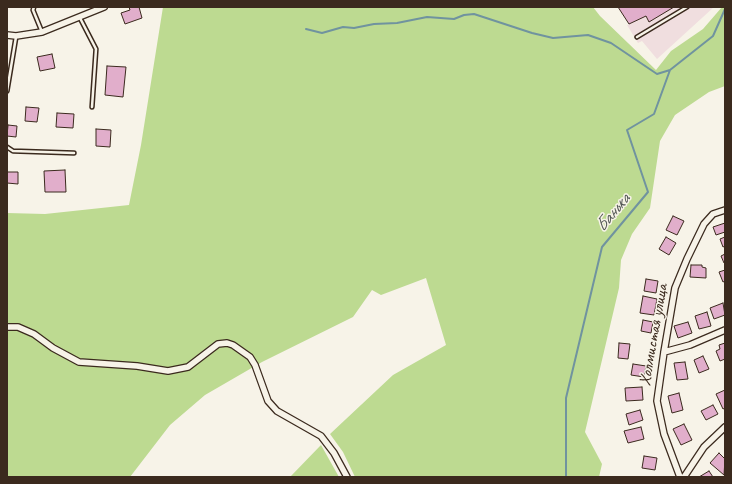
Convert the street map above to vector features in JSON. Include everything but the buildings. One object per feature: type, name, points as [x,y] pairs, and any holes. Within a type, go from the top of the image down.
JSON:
[{"type":"street","points":[[7,35],[16,36],[42,32],[80,18],[104,7]]},
{"type":"street","name":"Холмистая улица","points":[[680,477],[664,434],[657,401],[664,352],[675,288],[687,259],[704,224],[713,214],[725,210]]},
{"type":"street","points":[[7,327],[18,327],[34,334],[52,348],[80,362],[137,366],[168,371],[188,367],[218,344],[227,343],[233,345],[250,357],[255,365],[268,401],[277,411],[321,436],[334,453],[347,477]]},
{"type":"street","points":[[664,352],[690,345],[725,330]]},
{"type":"street","points":[[684,477],[704,447],[725,427]]},
{"type":"lane","points":[[34,7],[33,10],[42,32]]},
{"type":"lane","points":[[637,37],[687,7]]},
{"type":"lane","points":[[80,18],[96,48],[92,107]]},
{"type":"lane","points":[[7,91],[16,36]]},
{"type":"lane","points":[[7,147],[13,151],[74,153]]},
{"type":"shaded area","points":[[660,7],[714,7],[657,59],[642,41],[638,43],[627,25]]},
{"type":"green space","points":[[163,7],[593,7],[600,16],[656,70],[671,51],[703,29],[722,7],[725,7],[725,86],[709,92],[675,115],[660,141],[650,208],[632,234],[621,260],[619,288],[585,432],[602,464],[599,477],[355,477],[343,452],[330,434],[393,375],[446,345],[426,278],[381,295],[372,290],[353,317],[262,362],[205,395],[170,425],[130,477],[7,477],[7,213],[45,214],[129,205],[141,145]]},
{"type":"green space","points":[[321,445],[339,477],[290,477]]},
{"type":"waterway","name":"Банька","points":[[566,477],[566,398],[602,247],[648,192],[627,130],[654,114],[670,70],[713,36],[725,9]]},
{"type":"waterway","points":[[306,29],[322,33],[343,27],[354,28],[374,24],[397,23],[427,17],[454,19],[464,15],[474,14],[532,33],[553,38],[588,35],[611,43],[657,74],[670,70]]}]
